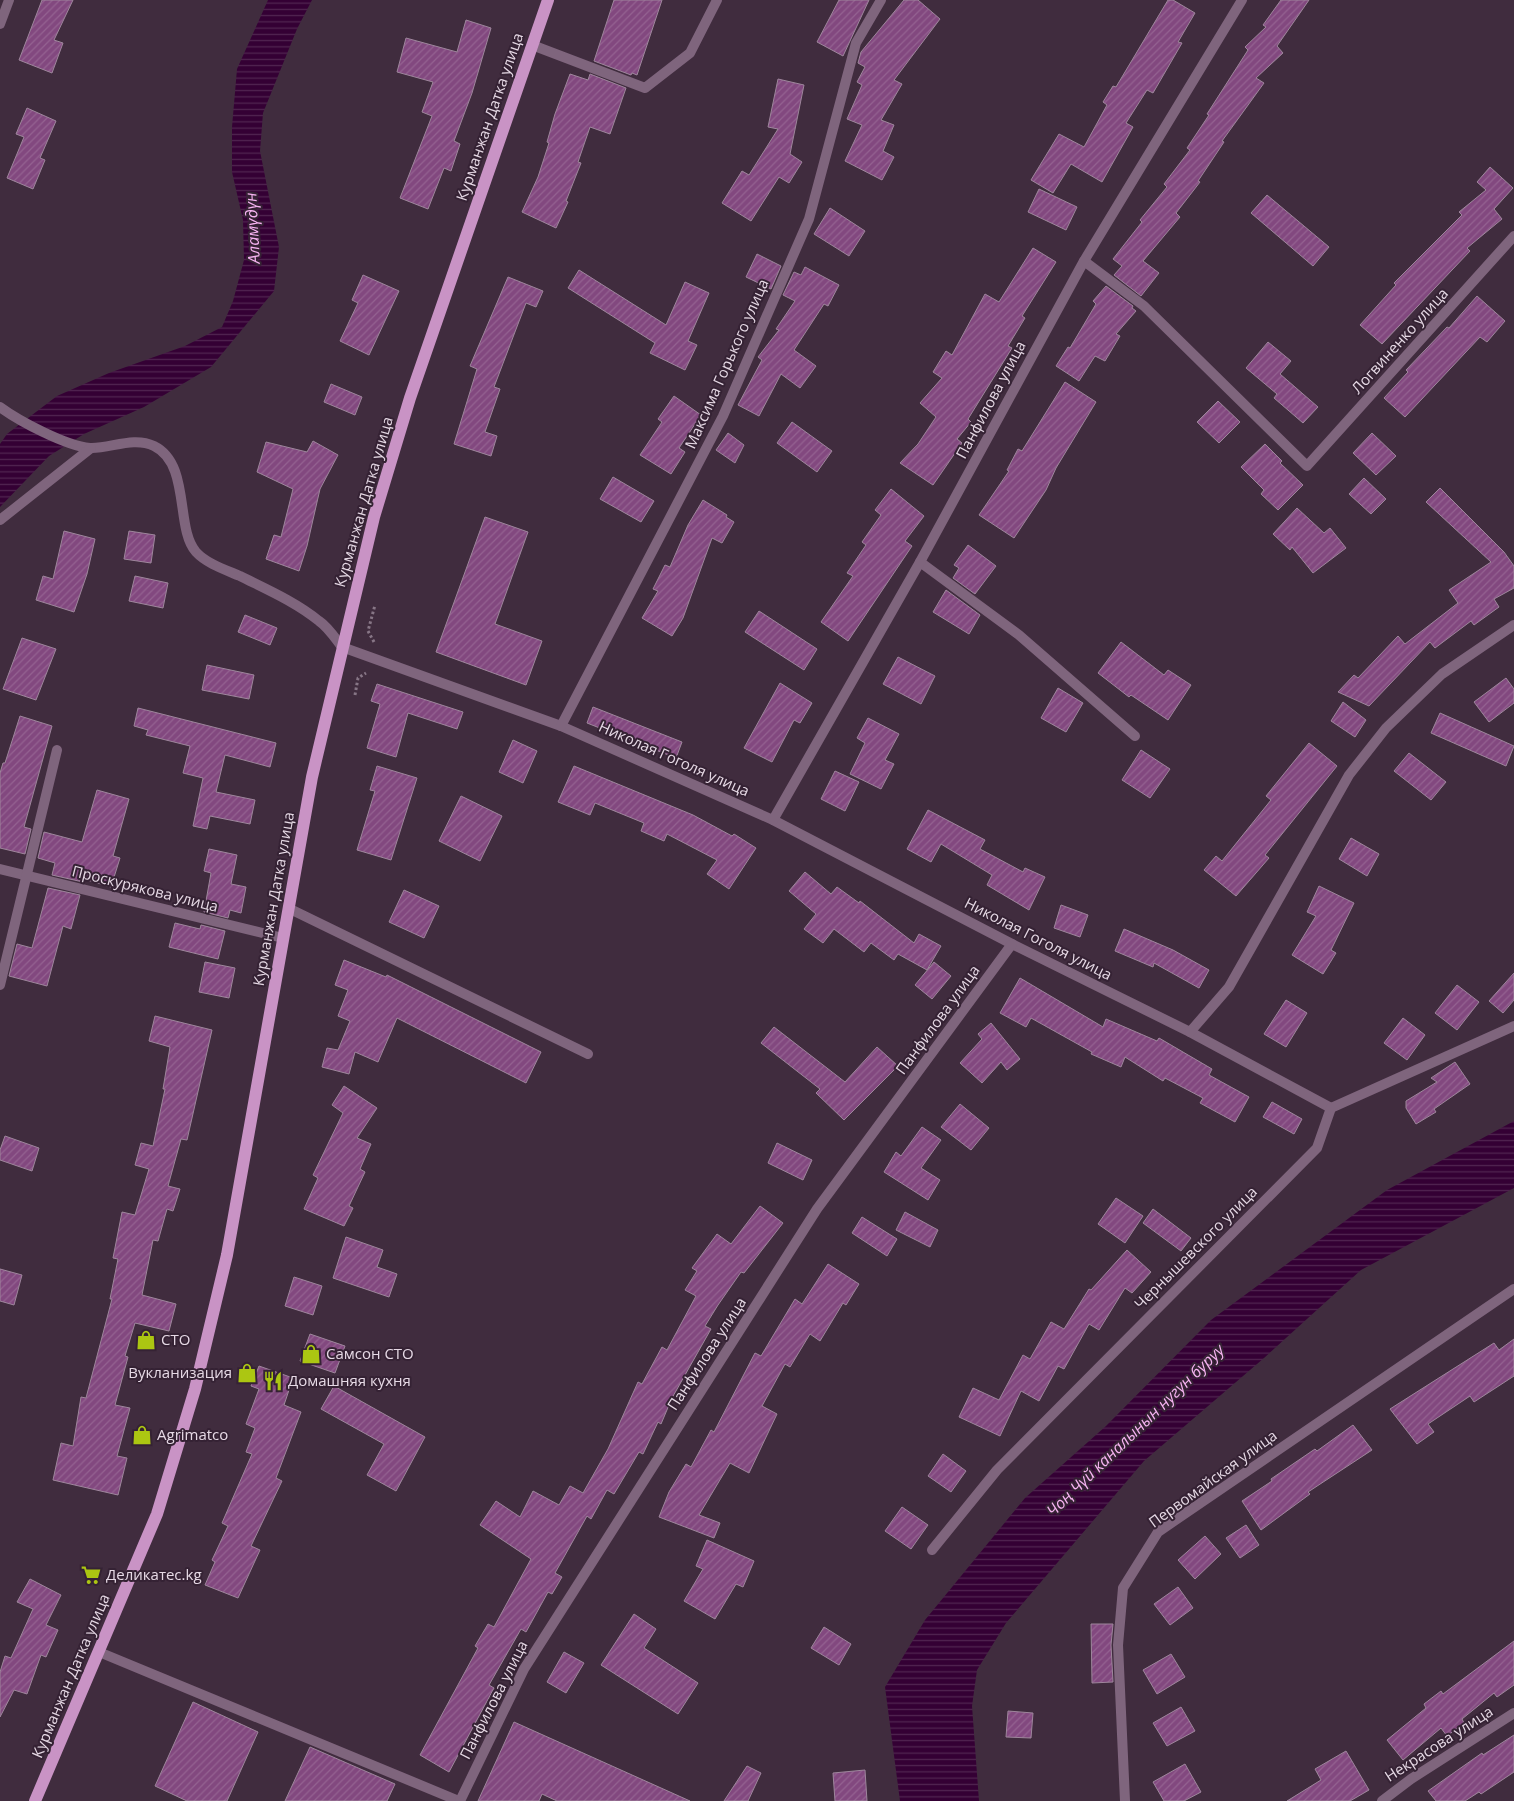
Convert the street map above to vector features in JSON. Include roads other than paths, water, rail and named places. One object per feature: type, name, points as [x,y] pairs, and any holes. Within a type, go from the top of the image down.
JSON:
[{"type":"main road","name":"Курманжан Датка улица","points":[[35,1801],[156,1514],[195,1389],[228,1254],[312,777],[374,516],[410,398],[548,0]]},
{"type":"street","points":[[0,24],[9,0]]},
{"type":"street","points":[[532,45],[645,88],[690,53],[717,0]]},
{"type":"street","name":"Максима Горького улица","points":[[561,726],[723,416],[809,219],[856,43],[881,0]]},
{"type":"street","name":"Панфилова улица","points":[[773,820],[920,562],[1084,261],[1242,0]]},
{"type":"street","name":"Логвиненко улица","points":[[1084,261],[1144,306],[1307,466],[1514,236]]},
{"type":"street","points":[[0,408],[15,418],[75,445],[91,448],[137,442],[154,446],[172,463],[182,497],[189,538],[196,552],[211,562],[321,621],[342,647]]},
{"type":"street","points":[[0,520],[91,448]]},
{"type":"street","points":[[920,562],[1019,635],[1135,736]]},
{"type":"street","points":[[1190,1032],[1229,987],[1349,775],[1386,728],[1442,674],[1514,625]]},
{"type":"street","name":"Николая Гоголя улица","points":[[342,647],[561,726],[773,820],[1012,944],[1190,1032],[1331,1108]]},
{"type":"street","points":[[0,985],[57,750]]},
{"type":"street","name":"Проскурякова улица","points":[[0,869],[283,938]]},
{"type":"street","points":[[288,908],[588,1054]]},
{"type":"street","name":"Панфилова улица","points":[[99,1652],[459,1801],[524,1669],[817,1209],[1012,944]]},
{"type":"street","points":[[1331,1108],[1514,1026]]},
{"type":"street","name":"Чернышевского улица","points":[[932,1550],[997,1470],[1318,1148],[1331,1108]]},
{"type":"street","name":"Первомайская улица","points":[[1125,1801],[1118,1645],[1123,1588],[1158,1532],[1514,1289]]},
{"type":"street","name":"Некрасова улица","points":[[1382,1801],[1410,1779],[1514,1713]]},
{"type":"water","name":"Аламүдүн","points":[[268,0],[312,0],[297,29],[263,113],[260,151],[279,247],[274,291],[211,367],[144,407],[84,434],[49,456],[0,507],[0,444],[7,434],[57,396],[109,373],[185,346],[222,327],[233,301],[244,260],[243,220],[232,172],[232,127],[237,69]]},
{"type":"water","name":"Чоң Чүй каналынын нугун буруу","points":[[1514,1121],[1514,1188],[1361,1270],[1264,1358],[1144,1461],[1006,1623],[977,1670],[972,1706],[979,1801],[900,1801],[885,1687],[925,1620],[1025,1498],[1106,1426],[1211,1320],[1387,1190]]},
{"type":"place","name":"СТО","points":[[146,1340]]},
{"type":"place","name":"Самсон СТО","points":[[311,1354]]},
{"type":"place","name":"Вукланизация","points":[[247,1373]]},
{"type":"place","name":"Домашняя кухня","points":[[273,1381]]},
{"type":"place","name":"Agrimatco","points":[[142,1435]]},
{"type":"place","name":"Деликатес.kg","points":[[91,1575]]}]
